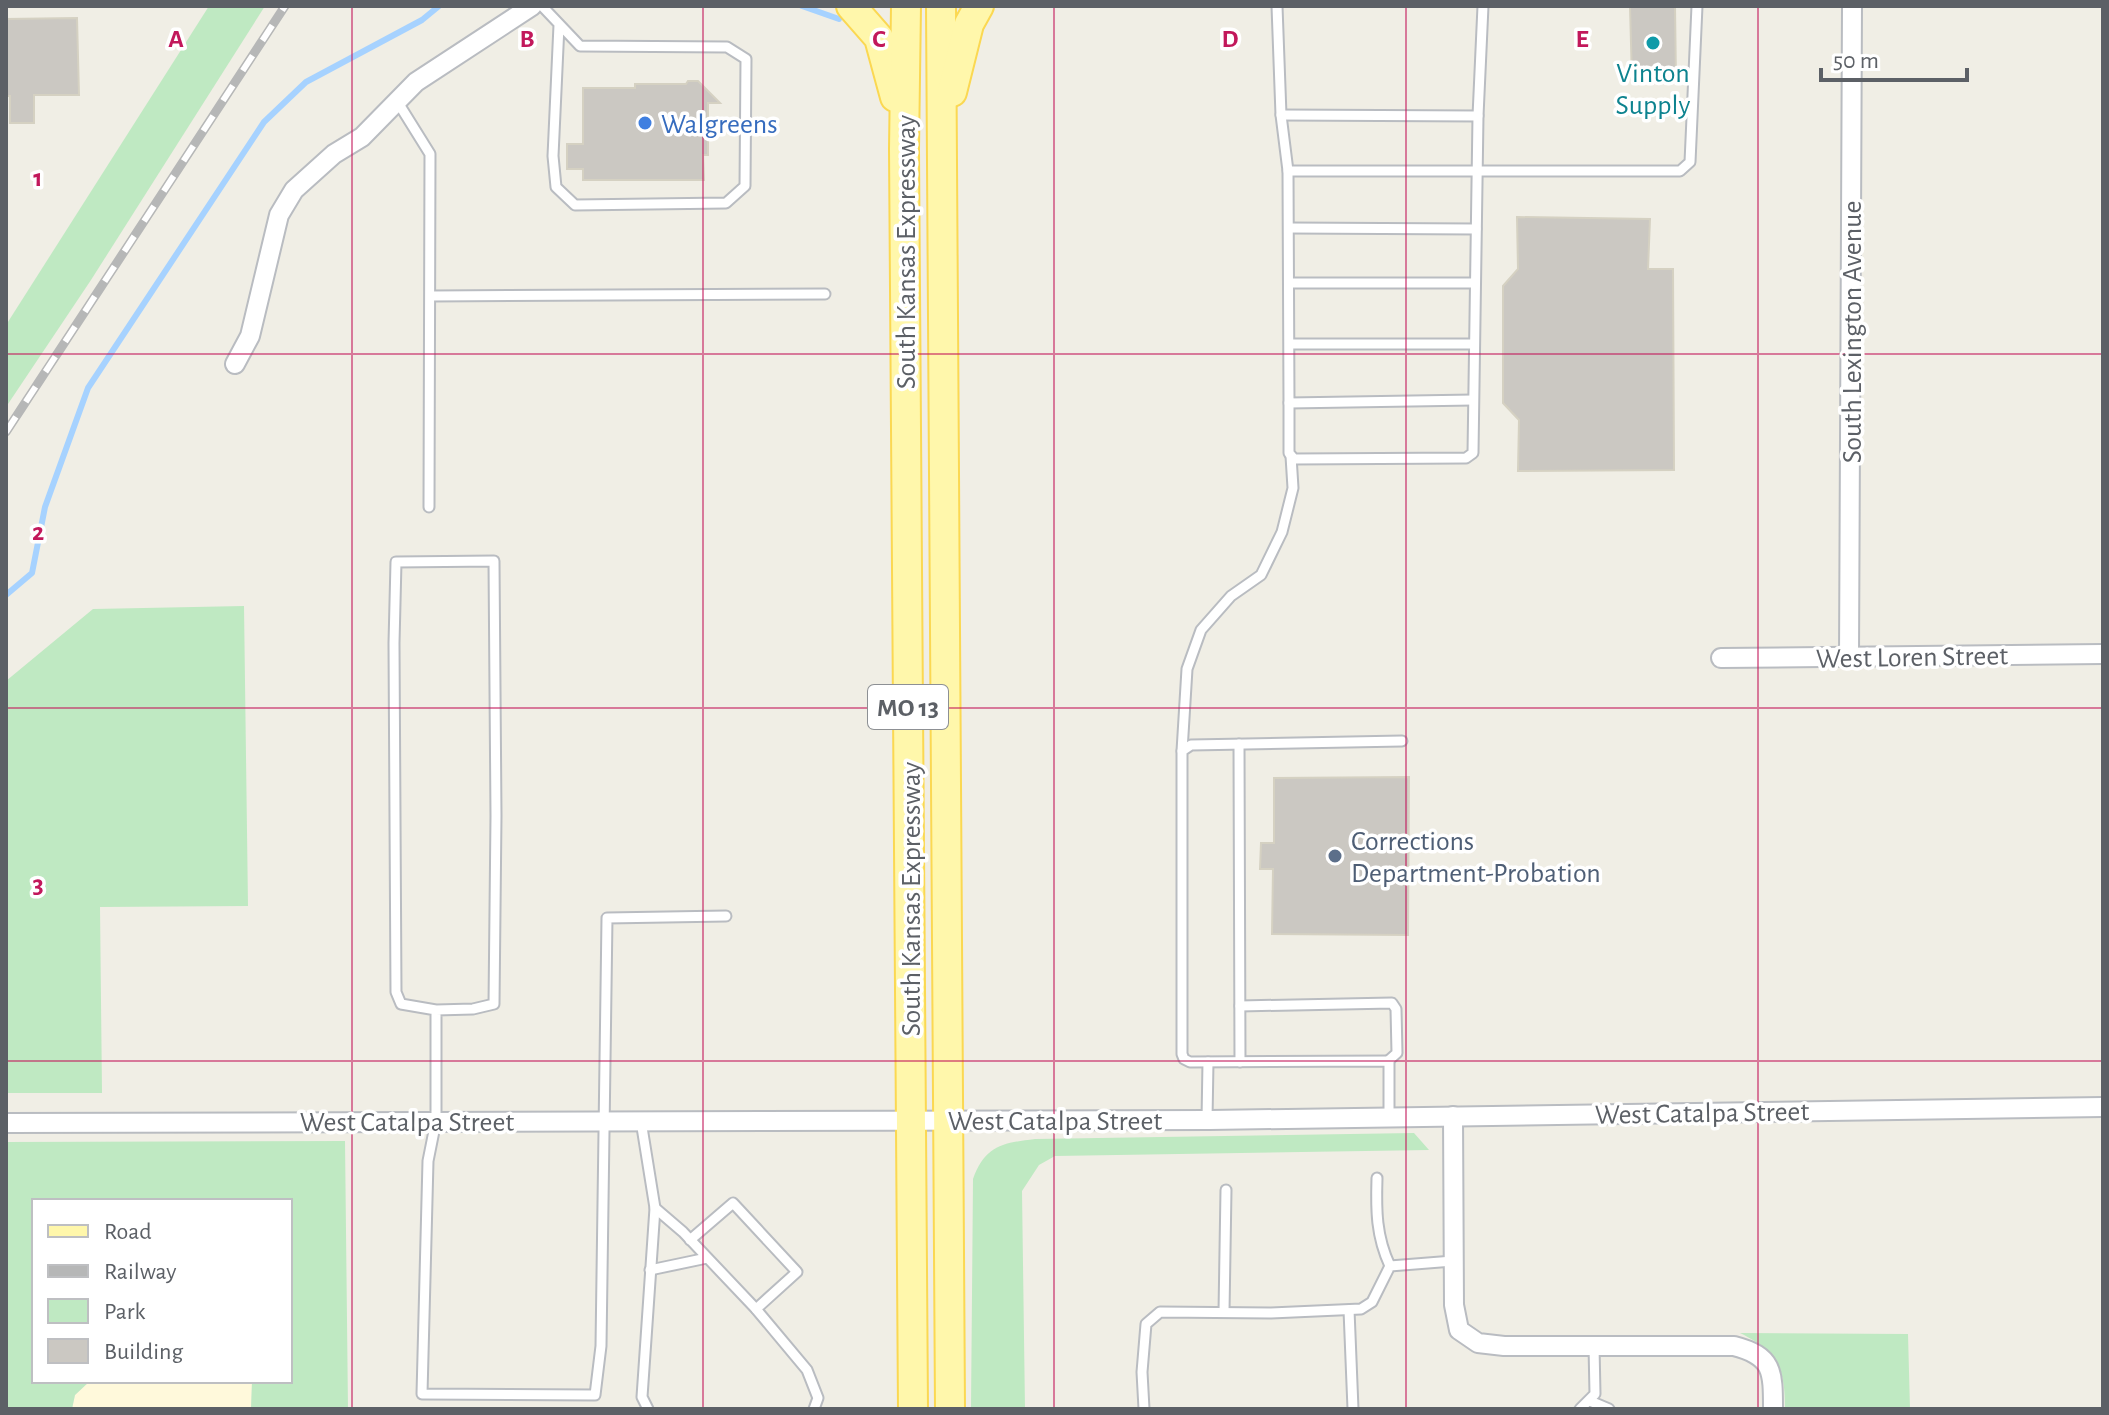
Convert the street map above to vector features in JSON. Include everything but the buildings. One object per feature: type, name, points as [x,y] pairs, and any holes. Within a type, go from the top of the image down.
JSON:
[{"type":"main road","points":[[851,6],[879,38],[894,92],[904,149]]},
{"type":"main road","name":"South Kansas Expressway","points":[[906,6],[904,149],[913,1409]]},
{"type":"main road","name":"South Kansas Expressway","points":[[941,6],[950,1409]]},
{"type":"main road","points":[[941,136],[969,24],[979,6]]},
{"type":"street","points":[[235,364],[250,336],[279,215],[294,190],[334,154],[362,137],[416,82],[532,6]]},
{"type":"street","name":"South Lexington Avenue","points":[[1849,658],[1852,6]]},
{"type":"street","name":"West Loren Street","points":[[1721,658],[2103,654]]},
{"type":"street","name":"West Catalpa Street","points":[[6,1123],[1207,1120],[2103,1107]]},
{"type":"street","points":[[1453,1116],[1454,1305],[1459,1330],[1478,1343],[1504,1346],[1734,1346],[1757,1352],[1769,1368],[1773,1409]]},
{"type":"lane","points":[[542,6],[580,46],[727,47],[746,59],[745,186],[726,203],[575,205],[556,187],[553,156],[559,25]]},
{"type":"lane","points":[[1240,1006],[1392,1003],[1396,1009],[1397,1053],[1388,1061],[1240,1062],[1190,1062],[1182,1054],[1182,751],[1187,669],[1201,630],[1231,596],[1261,575],[1282,532],[1293,488],[1289,403],[1288,171],[1281,115],[1277,6]]},
{"type":"lane","points":[[1291,456],[1294,459],[1471,457],[1473,453],[1478,116],[1483,6]]},
{"type":"lane","points":[[1288,171],[1680,171],[1690,162],[1697,6]]},
{"type":"lane","points":[[397,101],[430,154],[429,507]]},
{"type":"lane","points":[[1281,115],[1478,116]]},
{"type":"lane","points":[[1289,228],[1476,229]]},
{"type":"lane","points":[[1290,283],[1475,283]]},
{"type":"lane","points":[[431,296],[825,294]]},
{"type":"lane","points":[[1290,344],[1474,344]]},
{"type":"lane","points":[[1289,403],[1473,400]]},
{"type":"lane","points":[[494,561],[494,1004],[473,1009],[436,1010],[401,1004],[396,992],[396,562],[494,561]]},
{"type":"lane","points":[[1182,751],[1191,745],[1402,741]]},
{"type":"lane","points":[[1239,744],[1240,1062]]},
{"type":"lane","points":[[436,1010],[436,1121],[428,1161],[422,1394],[595,1395],[601,1346],[607,918],[726,916]]},
{"type":"lane","points":[[1388,1061],[1389,1118]]},
{"type":"lane","points":[[1207,1120],[1208,1062]]},
{"type":"lane","points":[[641,1121],[655,1208],[642,1397],[648,1409]]},
{"type":"lane","points":[[1377,1178],[1376,1224],[1390,1266]]},
{"type":"lane","points":[[1224,1312],[1226,1190]]},
{"type":"lane","points":[[690,1240],[733,1203],[797,1272],[756,1309]]},
{"type":"lane","points":[[655,1208],[756,1309],[807,1370],[818,1398],[814,1409]]},
{"type":"lane","points":[[650,1270],[707,1258]]},
{"type":"lane","points":[[1390,1266],[1453,1261]]},
{"type":"lane","points":[[1144,1409],[1142,1372],[1146,1324],[1160,1312],[1271,1313],[1361,1309],[1372,1302],[1390,1266]]},
{"type":"lane","points":[[1349,1310],[1353,1409]]},
{"type":"lane","points":[[1580,1409],[1595,1394],[1594,1346]]},
{"type":"lane","points":[[1590,1401],[1609,1409]]},
{"type":"shaded area","points":[[88,1383],[252,1383],[251,1409],[72,1409],[75,1395]]},
{"type":"green space","points":[[209,6],[265,6],[91,280],[6,407],[6,325]]},
{"type":"green space","points":[[244,606],[248,906],[100,907],[102,1093],[6,1093],[6,681],[93,609]]},
{"type":"green space","points":[[1414,1133],[1429,1150],[1055,1156],[1039,1165],[1022,1191],[1025,1409],[971,1409],[973,1179],[983,1159],[996,1148],[1035,1139]]},
{"type":"green space","points":[[345,1141],[348,1409],[251,1409],[252,1383],[292,1383],[292,1199],[32,1199],[32,1383],[88,1383],[75,1395],[72,1409],[6,1409],[6,1142]]},
{"type":"green space","points":[[1740,1333],[1908,1334],[1910,1409],[1785,1409],[1783,1382],[1777,1362],[1763,1347]]},
{"type":"waterway","points":[[6,595],[32,573],[45,507],[88,388],[264,122],[306,82],[422,20],[439,6]]},
{"type":"waterway","points":[[802,6],[839,19]]},
{"type":"railway","points":[[6,432],[285,6]]},
{"type":"place","name":"Vinton Supply","points":[[1653,43]]},
{"type":"place","name":"Walgreens","points":[[645,123]]},
{"type":"place","name":"Corrections Department-Probation","points":[[1335,856]]}]
